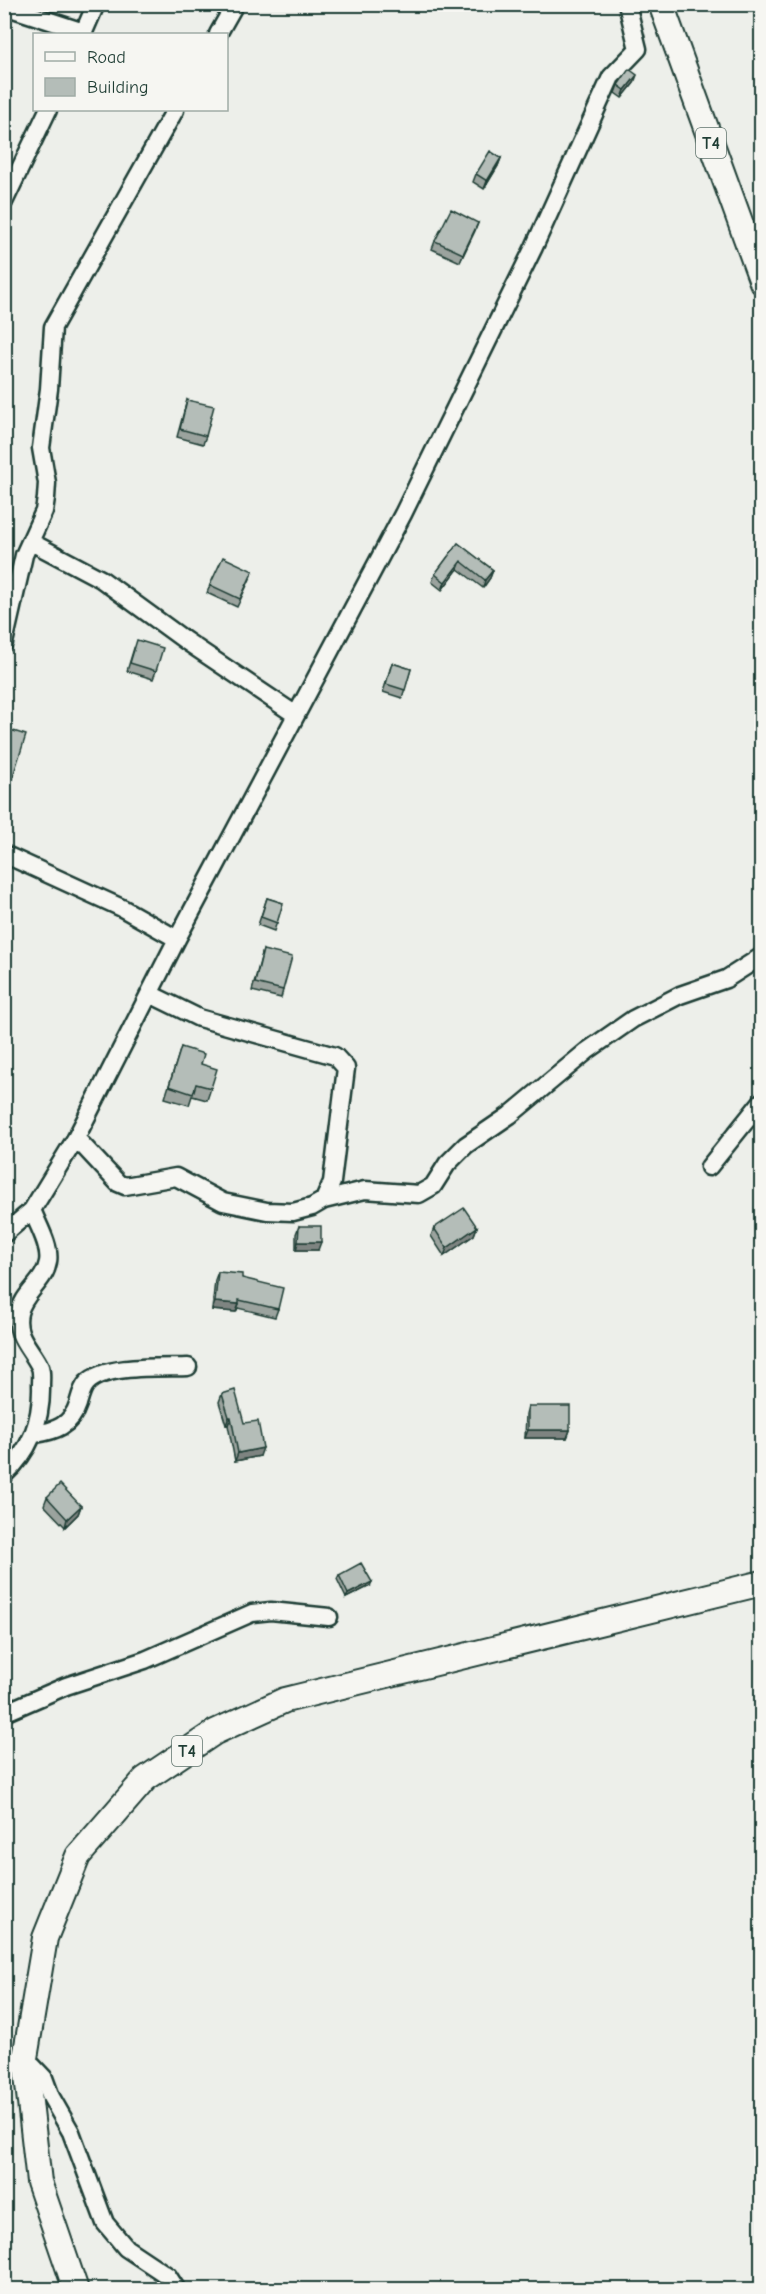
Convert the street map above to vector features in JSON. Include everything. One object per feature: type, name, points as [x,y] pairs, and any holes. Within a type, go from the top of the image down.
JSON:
[{"type":"highway","name":"T4","points":[[662,4],[762,282]]},
{"type":"highway","name":"T4","points":[[76,2289],[39,2182],[25,2058],[45,1938],[78,1856],[145,1779],[215,1732],[285,1700],[762,1583]]},
{"type":"street","points":[[4,6],[83,33],[96,4]]},
{"type":"street","points":[[219,33],[235,4]]},
{"type":"street","points":[[4,1234],[32,1210],[76,1138],[177,939],[414,493],[534,247],[611,76],[638,50],[627,4]]},
{"type":"street","points":[[4,202],[48,111]]},
{"type":"street","points":[[4,643],[24,555],[44,511],[47,483],[41,448],[50,390],[53,327],[174,111]]},
{"type":"street","points":[[31,542],[101,579],[186,641],[296,715]]},
{"type":"street","points":[[4,854],[122,908],[177,939]]},
{"type":"street","points":[[76,1138],[118,1184],[125,1186],[176,1177],[223,1202],[267,1211],[293,1212],[312,1207],[324,1200],[365,1190],[419,1194],[433,1186],[447,1164],[465,1145],[510,1115],[587,1051],[633,1019],[680,995],[726,979],[762,956]]},
{"type":"street","points":[[150,994],[199,1018],[336,1056],[346,1068],[345,1093],[332,1182],[324,1200]]},
{"type":"street","points":[[709,1167],[762,1101]]},
{"type":"street","points":[[4,1475],[19,1461],[35,1434],[42,1404],[41,1369],[21,1339],[19,1312],[29,1290],[44,1273],[49,1261],[47,1247],[32,1210]]},
{"type":"street","points":[[35,1434],[56,1431],[62,1427],[76,1410],[87,1383],[99,1376],[130,1369],[188,1367]]},
{"type":"street","points":[[4,1713],[66,1686],[145,1660],[252,1612],[271,1611],[329,1617]]},
{"type":"street","points":[[25,2058],[44,2078],[51,2097],[71,2132],[105,2223],[126,2248],[168,2276],[177,2289]]},
{"type":"building","points":[[629,69],[637,75],[625,90],[618,85]]},
{"type":"building","points":[[490,151],[501,158],[487,181],[476,174]]},
{"type":"building","points":[[451,209],[478,223],[463,254],[435,241]]},
{"type":"building","points":[[187,400],[214,406],[206,436],[180,429]]},
{"type":"building","points":[[458,543],[493,570],[485,580],[461,561],[445,582],[435,574]]},
{"type":"building","points":[[223,557],[253,571],[240,599],[210,585]]},
{"type":"building","points":[[137,640],[163,648],[156,671],[130,663]]},
{"type":"building","points":[[392,663],[411,669],[405,690],[386,684]]},
{"type":"building","points":[[4,728],[26,735],[13,776],[4,773]]},
{"type":"building","points":[[267,898],[283,903],[277,923],[261,917]]},
{"type":"building","points":[[263,950],[292,957],[283,990],[255,983]]},
{"type":"building","points":[[181,1047],[204,1054],[201,1064],[217,1069],[211,1088],[196,1084],[193,1094],[169,1086]]},
{"type":"building","points":[[464,1208],[477,1227],[447,1248],[434,1228]]},
{"type":"building","points":[[299,1226],[321,1226],[321,1242],[298,1242]]},
{"type":"building","points":[[218,1272],[242,1274],[242,1278],[283,1288],[278,1309],[239,1300],[239,1304],[215,1302]]},
{"type":"building","points":[[235,1390],[244,1423],[258,1421],[263,1448],[238,1453],[231,1417],[229,1417],[222,1394]]},
{"type":"building","points":[[528,1406],[570,1406],[570,1430],[528,1430]]},
{"type":"building","points":[[60,1484],[81,1506],[67,1519],[47,1497]]},
{"type":"building","points":[[361,1563],[372,1582],[348,1594],[339,1575]]}]
